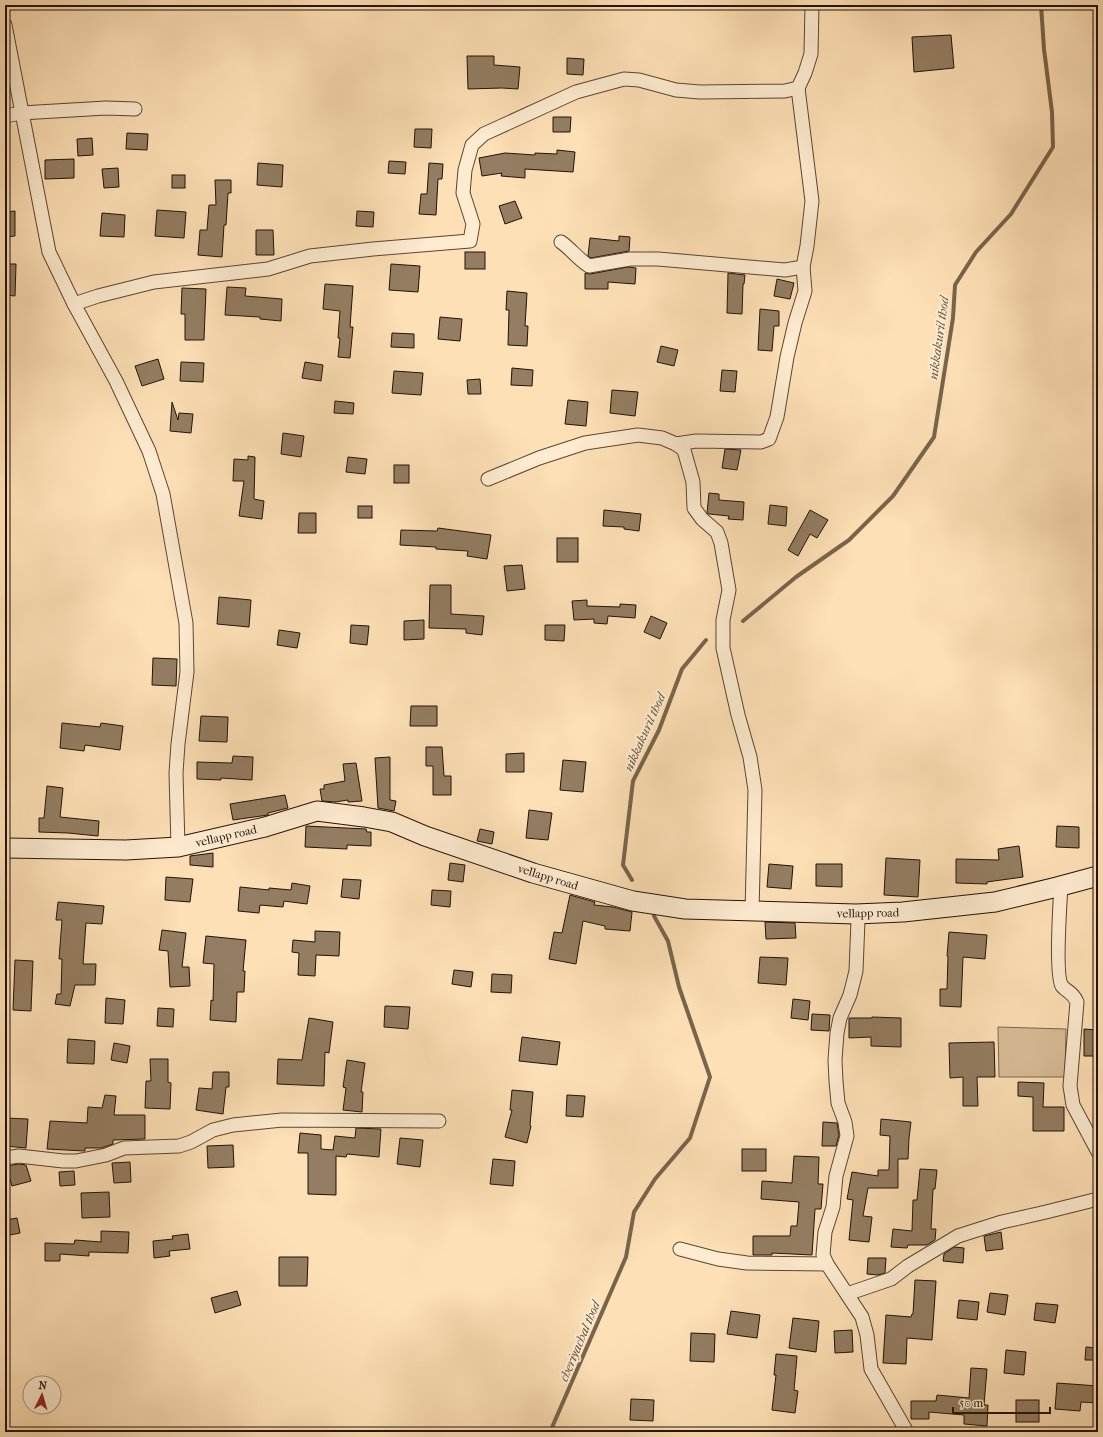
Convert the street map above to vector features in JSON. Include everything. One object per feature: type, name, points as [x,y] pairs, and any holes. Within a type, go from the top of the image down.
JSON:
[{"type":"main road","name":"vellapp road","points":[[5,848],[126,850],[178,847],[265,827],[317,811],[392,822],[425,836],[532,873],[633,901],[685,909],[856,914],[903,912],[994,902],[1098,876]]},
{"type":"street","points":[[676,444],[696,440],[761,442],[770,439],[777,417],[787,357],[795,323],[805,291],[803,267],[808,246],[812,201],[798,88],[811,54],[812,5]]},
{"type":"street","points":[[5,25],[49,252],[74,304],[120,388],[149,451],[164,494],[186,623],[187,672],[176,773],[178,847]]},
{"type":"street","points":[[74,304],[98,296],[154,282],[268,269],[310,256],[470,241],[473,224],[463,193],[465,170],[472,145],[484,134],[576,92],[624,79],[639,80],[676,90],[700,92],[785,91],[798,88]]},
{"type":"street","points":[[5,116],[21,113],[106,108],[135,110]]},
{"type":"street","points":[[561,242],[580,260],[589,266],[630,258],[785,270],[803,267]]},
{"type":"street","points":[[488,479],[539,458],[585,443],[638,435],[662,438],[676,444],[684,450],[693,482],[694,508],[702,520],[717,532],[721,543],[729,590],[723,620],[723,648],[738,715],[750,757],[755,790],[752,911]]},
{"type":"street","points":[[1061,886],[1058,935],[1060,976],[1062,985],[1073,994],[1076,1002],[1070,1086],[1073,1105],[1098,1152]]},
{"type":"street","points":[[856,914],[858,920],[856,970],[850,995],[840,1018],[835,1060],[838,1103],[845,1122],[847,1136],[836,1176],[832,1207],[825,1232],[823,1255],[827,1264],[862,1317],[867,1335],[871,1368],[907,1432]]},
{"type":"street","points":[[5,1158],[19,1156],[76,1161],[106,1155],[124,1148],[179,1146],[191,1142],[213,1130],[234,1125],[282,1120],[439,1121]]},
{"type":"street","points":[[847,1294],[890,1279],[908,1266],[958,1236],[1002,1222],[1098,1199]]},
{"type":"street","points":[[680,1249],[718,1259],[747,1263],[827,1264]]},
{"type":"shaded area","points":[[998,1027],[1066,1029],[1065,1077],[999,1077]]},
{"type":"building","points":[[951,35],[954,68],[914,72],[912,37]]},
{"type":"building","points":[[467,56],[494,56],[494,65],[520,67],[518,89],[468,89]]},
{"type":"building","points":[[567,58],[584,59],[583,75],[567,74]]},
{"type":"building","points":[[553,117],[571,117],[570,132],[553,132]]},
{"type":"building","points":[[415,129],[432,129],[431,148],[414,147]]},
{"type":"building","points":[[127,133],[148,134],[147,150],[126,149]]},
{"type":"building","points":[[92,138],[93,155],[78,156],[77,139]]},
{"type":"building","points":[[557,150],[575,152],[573,172],[525,169],[525,178],[501,176],[502,173],[482,176],[479,158],[505,153],[535,155],[535,153],[557,154]]},
{"type":"building","points":[[74,159],[74,178],[45,179],[45,160]]},
{"type":"building","points":[[389,161],[406,162],[405,174],[388,173]]},
{"type":"building","points":[[258,163],[283,165],[282,187],[257,185]]},
{"type":"building","points":[[429,163],[443,164],[442,179],[438,179],[436,215],[419,214],[421,194],[427,194]]},
{"type":"building","points":[[118,168],[119,187],[104,188],[102,169]]},
{"type":"building","points":[[172,175],[185,175],[185,188],[172,188]]},
{"type":"building","points":[[215,180],[231,180],[231,193],[228,193],[226,225],[224,225],[222,257],[198,255],[200,230],[207,230],[209,205],[216,205]]},
{"type":"building","points":[[515,201],[522,218],[505,224],[499,206]]},
{"type":"building","points":[[157,210],[186,212],[184,238],[155,236]]},
{"type":"building","points":[[15,211],[15,236],[5,237],[5,212]]},
{"type":"building","points":[[357,211],[374,212],[373,227],[356,226]]},
{"type":"building","points":[[102,213],[125,215],[124,237],[100,236]]},
{"type":"building","points":[[256,230],[273,230],[274,255],[256,255]]},
{"type":"building","points":[[619,236],[630,237],[629,251],[591,258],[588,256],[590,238],[619,241]]},
{"type":"building","points":[[465,252],[485,252],[485,269],[465,269]]},
{"type":"building","points":[[5,264],[16,264],[15,296],[5,295]]},
{"type":"building","points":[[391,264],[420,266],[418,292],[389,290]]},
{"type":"building","points":[[628,267],[636,268],[635,284],[608,282],[608,289],[585,289],[585,273],[590,274]]},
{"type":"building","points":[[728,273],[745,275],[743,284],[742,314],[727,313]]},
{"type":"building","points":[[777,279],[794,283],[790,299],[774,296]]},
{"type":"building","points":[[325,284],[353,286],[350,327],[353,327],[350,358],[338,357],[340,311],[323,309]]},
{"type":"building","points":[[227,287],[246,288],[245,296],[282,299],[281,321],[260,319],[260,317],[225,315]]},
{"type":"building","points":[[182,288],[206,289],[204,340],[185,340],[185,314],[181,314]]},
{"type":"building","points":[[507,291],[527,293],[525,326],[528,326],[527,346],[508,345],[509,310],[506,310]]},
{"type":"building","points":[[760,309],[779,311],[779,326],[774,326],[772,351],[758,350]]},
{"type":"building","points":[[440,317],[462,319],[460,341],[438,339]]},
{"type":"building","points":[[392,333],[414,334],[414,348],[391,347]]},
{"type":"building","points":[[661,346],[678,350],[674,366],[657,362]]},
{"type":"building","points":[[158,359],[164,379],[142,386],[135,366]]},
{"type":"building","points":[[181,362],[204,363],[203,382],[180,381]]},
{"type":"building","points":[[305,362],[323,365],[321,381],[302,378]]},
{"type":"building","points":[[512,368],[533,370],[532,386],[511,385]]},
{"type":"building","points":[[722,370],[737,371],[735,392],[720,391]]},
{"type":"building","points":[[394,371],[423,373],[421,395],[392,393]]},
{"type":"building","points":[[480,379],[481,394],[468,394],[467,380]]},
{"type":"building","points":[[612,390],[638,392],[635,416],[610,413]]},
{"type":"building","points":[[568,400],[588,402],[586,426],[565,424]]},
{"type":"building","points":[[335,401],[354,403],[353,414],[334,413]]},
{"type":"building","points":[[172,402],[178,420],[179,413],[193,414],[191,433],[170,431]]},
{"type":"building","points":[[283,433],[304,436],[301,457],[281,454]]},
{"type":"building","points":[[725,449],[741,450],[737,470],[722,468]]},
{"type":"building","points":[[248,456],[255,457],[254,499],[264,501],[262,519],[239,516],[244,481],[233,481],[234,459],[248,460]]},
{"type":"building","points":[[348,457],[367,459],[365,474],[346,472]]},
{"type":"building","points":[[394,465],[409,465],[409,483],[394,483]]},
{"type":"building","points":[[709,493],[719,494],[719,500],[744,502],[743,520],[728,519],[729,516],[707,513]]},
{"type":"building","points":[[770,505],[787,507],[786,526],[768,524]]},
{"type":"building","points":[[358,506],[372,506],[372,518],[358,518]]},
{"type":"building","points":[[604,510],[641,514],[639,531],[624,529],[624,527],[603,526]]},
{"type":"building","points":[[810,510],[828,520],[817,538],[810,534],[798,556],[788,550]]},
{"type":"building","points":[[299,513],[316,513],[316,533],[298,533]]},
{"type":"building","points":[[438,528],[491,535],[487,559],[467,556],[468,551],[400,545],[401,530],[437,531]]},
{"type":"building","points":[[557,538],[578,538],[578,562],[557,562]]},
{"type":"building","points":[[522,565],[525,589],[507,591],[504,566]]},
{"type":"building","points":[[430,585],[451,585],[451,614],[484,616],[482,635],[466,633],[466,629],[429,628]]},
{"type":"building","points":[[219,597],[251,600],[249,627],[217,624]]},
{"type":"building","points":[[587,600],[587,606],[620,607],[620,604],[636,605],[635,618],[608,616],[607,624],[594,623],[594,619],[574,620],[572,601]]},
{"type":"building","points":[[651,616],[667,623],[660,639],[644,632]]},
{"type":"building","points":[[424,620],[424,639],[404,640],[404,621]]},
{"type":"building","points":[[351,625],[369,626],[367,645],[350,643]]},
{"type":"building","points":[[545,625],[565,625],[564,641],[545,640]]},
{"type":"building","points":[[279,630],[300,633],[297,648],[277,645]]},
{"type":"building","points":[[153,658],[177,659],[176,686],[152,685]]},
{"type":"building","points":[[411,706],[437,706],[437,726],[410,726]]},
{"type":"building","points":[[201,716],[228,717],[227,742],[199,741]]},
{"type":"building","points":[[62,723],[100,727],[101,723],[123,726],[120,750],[85,745],[84,751],[60,748]]},
{"type":"building","points":[[426,747],[442,747],[444,776],[451,776],[451,795],[433,795],[433,766],[426,766]]},
{"type":"building","points":[[524,753],[524,772],[506,772],[506,754]]},
{"type":"building","points":[[233,756],[253,757],[252,780],[221,778],[221,780],[197,779],[197,762],[232,763]]},
{"type":"building","points":[[390,757],[390,800],[396,801],[394,811],[378,808],[375,758]]},
{"type":"building","points":[[563,760],[586,762],[583,792],[560,790]]},
{"type":"building","points":[[356,763],[362,801],[322,801],[320,789],[324,789],[324,785],[345,781],[343,764]]},
{"type":"building","points":[[47,786],[63,788],[60,817],[99,821],[98,836],[39,832],[39,818],[44,818]]},
{"type":"building","points":[[285,795],[288,808],[268,813],[268,815],[233,820],[230,804]]},
{"type":"building","points":[[529,810],[552,813],[548,840],[526,838]]},
{"type":"building","points":[[306,826],[366,829],[367,832],[371,832],[371,846],[347,845],[347,849],[305,847]]},
{"type":"building","points":[[1057,826],[1079,827],[1079,848],[1056,847]]},
{"type":"building","points":[[480,829],[494,832],[492,844],[477,841]]},
{"type":"building","points":[[1019,846],[1023,877],[987,882],[987,884],[956,883],[956,859],[999,860],[998,849]]},
{"type":"building","points":[[213,853],[213,867],[190,865],[190,856]]},
{"type":"building","points":[[886,858],[920,860],[918,897],[884,895]]},
{"type":"building","points":[[450,863],[465,865],[463,882],[448,880]]},
{"type":"building","points":[[769,864],[793,866],[791,889],[767,887]]},
{"type":"building","points":[[816,864],[842,864],[842,887],[816,886]]},
{"type":"building","points":[[166,877],[193,879],[190,902],[165,900]]},
{"type":"building","points":[[343,879],[361,880],[359,899],[341,897]]},
{"type":"building","points":[[292,883],[310,886],[307,904],[284,901],[283,907],[260,905],[259,913],[238,911],[240,887],[269,890],[269,888],[291,890]]},
{"type":"building","points":[[432,890],[451,891],[450,907],[431,905]]},
{"type":"building","points":[[570,895],[595,902],[594,905],[613,907],[632,912],[630,931],[605,929],[605,926],[583,921],[576,964],[549,959],[554,932],[562,933]]},
{"type":"building","points":[[58,902],[104,906],[102,924],[86,923],[83,964],[96,964],[95,985],[75,985],[70,1006],[55,1004],[57,994],[61,994],[62,959],[59,959],[62,920],[56,920]]},
{"type":"building","points":[[765,922],[795,923],[796,938],[766,939]]},
{"type":"building","points":[[162,930],[186,933],[182,967],[189,967],[190,986],[170,987],[168,951],[159,950]]},
{"type":"building","points":[[315,931],[340,932],[339,956],[316,955],[315,976],[298,975],[299,953],[292,952],[293,940],[315,942]]},
{"type":"building","points":[[949,932],[987,935],[985,959],[963,957],[961,1007],[940,1006],[940,989],[947,989]]},
{"type":"building","points":[[206,936],[246,940],[243,971],[245,971],[244,992],[237,992],[236,1022],[210,1020],[211,1000],[213,1001],[214,964],[203,963]]},
{"type":"building","points":[[760,957],[788,958],[786,985],[758,983]]},
{"type":"building","points":[[15,960],[33,961],[31,1011],[13,1010]]},
{"type":"building","points":[[454,970],[473,972],[471,987],[452,984]]},
{"type":"building","points":[[492,974],[512,975],[511,993],[491,992]]},
{"type":"building","points":[[106,998],[125,1000],[123,1024],[105,1023]]},
{"type":"building","points":[[793,999],[810,1001],[808,1020],[791,1018]]},
{"type":"building","points":[[385,1006],[410,1007],[408,1029],[384,1027]]},
{"type":"building","points":[[158,1008],[174,1009],[173,1027],[157,1026]]},
{"type":"building","points":[[812,1014],[830,1015],[829,1031],[811,1030]]},
{"type":"building","points":[[309,1018],[333,1022],[329,1053],[325,1052],[324,1086],[277,1084],[278,1059],[302,1060]]},
{"type":"building","points":[[849,1018],[901,1018],[901,1047],[871,1046],[871,1037],[849,1038]]},
{"type":"building","points":[[1084,1029],[1098,1030],[1098,1056],[1084,1056]]},
{"type":"building","points":[[522,1037],[560,1042],[557,1065],[519,1061]]},
{"type":"building","points":[[68,1039],[95,1041],[94,1064],[67,1063]]},
{"type":"building","points":[[994,1042],[995,1077],[977,1077],[978,1106],[963,1106],[963,1077],[950,1078],[949,1043]]},
{"type":"building","points":[[114,1043],[130,1046],[127,1063],[111,1060]]},
{"type":"building","points":[[150,1059],[168,1059],[168,1082],[171,1083],[170,1109],[145,1108],[146,1081],[151,1081]]},
{"type":"building","points":[[347,1060],[365,1063],[361,1092],[363,1092],[362,1112],[343,1110],[346,1088],[343,1087]]},
{"type":"building","points":[[213,1072],[229,1072],[229,1087],[226,1087],[223,1114],[196,1110],[199,1088],[212,1089]]},
{"type":"building","points":[[1018,1082],[1044,1083],[1043,1107],[1064,1107],[1064,1131],[1033,1131],[1033,1097],[1018,1096]]},
{"type":"building","points":[[512,1090],[533,1092],[531,1126],[527,1143],[505,1137],[512,1110],[510,1110]]},
{"type":"building","points":[[105,1095],[116,1096],[114,1115],[145,1115],[145,1139],[113,1140],[113,1144],[101,1148],[85,1148],[85,1151],[47,1149],[50,1121],[87,1123],[88,1107],[102,1108]]},
{"type":"building","points":[[567,1095],[585,1096],[583,1117],[566,1116]]},
{"type":"building","points":[[5,1118],[28,1119],[26,1148],[5,1146]]},
{"type":"building","points":[[881,1119],[911,1122],[908,1159],[898,1159],[898,1188],[868,1188],[863,1216],[872,1217],[869,1242],[849,1240],[853,1200],[847,1199],[852,1172],[878,1176],[878,1170],[889,1170],[890,1136],[880,1135]]},
{"type":"building","points":[[823,1122],[837,1123],[839,1135],[836,1146],[822,1146]]},
{"type":"building","points":[[356,1128],[381,1129],[379,1157],[347,1154],[346,1157],[336,1156],[336,1195],[308,1194],[308,1153],[298,1153],[300,1133],[321,1135],[321,1149],[333,1150],[335,1136],[355,1138]]},
{"type":"building","points":[[400,1138],[423,1140],[420,1167],[397,1164]]},
{"type":"building","points":[[233,1145],[234,1167],[208,1168],[207,1146]]},
{"type":"building","points":[[742,1149],[766,1149],[766,1171],[742,1171]]},
{"type":"building","points":[[794,1156],[819,1157],[818,1184],[823,1184],[821,1209],[815,1209],[812,1255],[772,1253],[772,1255],[753,1255],[753,1236],[790,1236],[791,1226],[797,1226],[799,1202],[761,1199],[762,1181],[792,1183]]},
{"type":"building","points":[[493,1159],[515,1161],[513,1186],[490,1184]]},
{"type":"building","points":[[130,1162],[131,1182],[114,1183],[112,1163]]},
{"type":"building","points":[[19,1164],[26,1165],[31,1181],[12,1186],[6,1166]]},
{"type":"building","points":[[920,1169],[937,1170],[935,1189],[933,1189],[931,1229],[936,1229],[935,1240],[927,1245],[908,1245],[907,1248],[891,1247],[893,1229],[912,1231],[913,1200],[917,1200]]},
{"type":"building","points":[[74,1171],[75,1185],[60,1186],[59,1172]]},
{"type":"building","points":[[109,1192],[110,1217],[82,1218],[81,1193]]},
{"type":"building","points":[[17,1218],[20,1233],[5,1236],[5,1220]]},
{"type":"building","points":[[101,1231],[129,1232],[128,1253],[89,1252],[89,1256],[60,1254],[60,1261],[45,1261],[45,1243],[74,1244],[75,1240],[101,1242]]},
{"type":"building","points":[[1001,1232],[1003,1249],[986,1251],[984,1236]]},
{"type":"building","points":[[188,1234],[190,1249],[169,1251],[170,1256],[154,1258],[153,1241],[173,1239],[172,1236]]},
{"type":"building","points":[[954,1247],[964,1248],[963,1263],[943,1261],[944,1254]]},
{"type":"building","points":[[279,1257],[308,1257],[307,1286],[279,1286]]},
{"type":"building","points":[[868,1258],[886,1258],[885,1273],[878,1275],[867,1274]]},
{"type":"building","points":[[915,1280],[936,1281],[932,1340],[907,1338],[906,1364],[883,1363],[886,1315],[911,1317],[913,1314]]},
{"type":"building","points":[[237,1291],[241,1305],[215,1313],[211,1298]]},
{"type":"building","points":[[990,1293],[1008,1295],[1005,1315],[987,1312]]},
{"type":"building","points":[[959,1300],[979,1302],[977,1320],[957,1318]]},
{"type":"building","points":[[1036,1303],[1058,1305],[1055,1323],[1034,1320]]},
{"type":"building","points":[[731,1311],[760,1315],[757,1338],[727,1334]]},
{"type":"building","points":[[793,1318],[819,1321],[816,1352],[789,1348]]},
{"type":"building","points":[[852,1330],[853,1352],[835,1353],[834,1331]]},
{"type":"building","points":[[691,1333],[715,1334],[714,1362],[690,1361]]},
{"type":"building","points":[[1086,1347],[1098,1348],[1098,1360],[1085,1360]]},
{"type":"building","points":[[1006,1350],[1026,1352],[1024,1375],[1004,1373]]},
{"type":"building","points":[[776,1354],[797,1356],[794,1390],[798,1391],[795,1413],[772,1410],[776,1375],[774,1375]]},
{"type":"building","points":[[971,1368],[987,1369],[984,1405],[988,1405],[987,1426],[964,1424],[964,1415],[929,1412],[929,1419],[911,1419],[911,1401],[936,1401],[937,1395],[969,1398]]},
{"type":"building","points":[[1057,1383],[1098,1386],[1098,1403],[1081,1402],[1080,1411],[1055,1409]]},
{"type":"building","points":[[631,1399],[654,1400],[653,1421],[630,1420]]},
{"type":"building","points":[[1016,1400],[1039,1400],[1039,1422],[1016,1422]]},
{"type":"waterway","name":"nikkakuril thod","points":[[743,621],[796,577],[849,540],[893,496],[934,437],[953,318],[955,285],[976,252],[1011,214],[1053,147],[1052,112],[1044,49],[1041,5]]},
{"type":"waterway","name":"nikkakuril thod","points":[[632,880],[623,865],[633,781],[659,730],[682,669],[706,640]]},
{"type":"waterway","name":"cheriyachal thod","points":[[550,1432],[626,1257],[634,1212],[655,1179],[690,1138],[710,1077],[679,987],[668,941],[654,916]]}]
